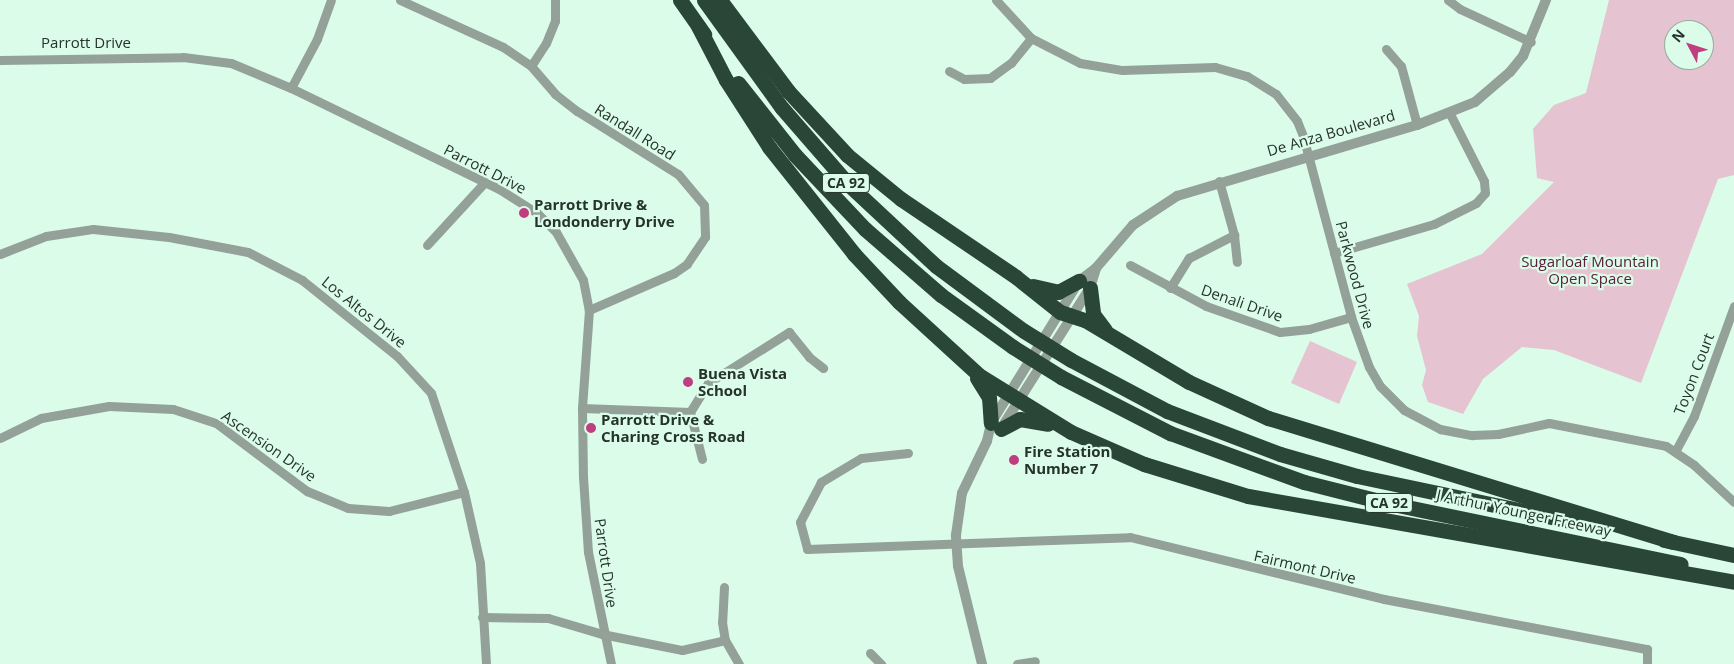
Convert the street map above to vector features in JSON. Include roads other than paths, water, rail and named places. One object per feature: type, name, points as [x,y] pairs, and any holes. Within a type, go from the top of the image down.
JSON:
[{"type":"highway","name":"J Arthur Younger Freeway","points":[[680,0],[774,130],[841,205],[921,278],[1013,347],[1061,377],[1176,436],[1304,482],[1376,500],[1734,574]]},
{"type":"highway","name":"J Arthur Younger Freeway","points":[[704,0],[782,108],[848,184],[926,257],[1024,331],[1071,360],[1167,411],[1299,460],[1383,482],[1734,555]]},
{"type":"highway","points":[[720,0],[788,92],[847,155],[901,200],[1016,277],[1066,314],[1116,339],[1189,382],[1268,418],[1673,542]]},
{"type":"highway","points":[[698,26],[735,96],[806,198],[877,280],[967,364],[1014,397],[1071,432],[1144,464],[1248,496],[1734,582]]},
{"type":"highway","points":[[1016,277],[1054,292],[1085,285],[1095,317],[1116,339]]},
{"type":"highway","points":[[967,364],[989,397],[996,426],[1024,419],[1071,432]]},
{"type":"street","points":[[291,88],[317,39],[331,0]]},
{"type":"street","name":"Randall Road","points":[[400,0],[503,47],[531,66],[555,94],[678,174],[704,204],[705,237],[687,264],[674,273],[589,310]]},
{"type":"street","points":[[531,66],[546,43],[555,21],[555,0]]},
{"type":"street","name":"Parkwood Drive","points":[[996,0],[1031,38],[1080,63],[1104,68],[1215,67],[1247,76],[1263,84],[1288,107],[1297,121],[1308,154],[1351,317],[1369,367],[1380,386],[1404,410],[1430,425],[1450,432],[1484,436],[1538,423],[1559,423],[1676,450],[1734,502]]},
{"type":"street","points":[[1448,0],[1460,9],[1531,42]]},
{"type":"street","name":"De Anza Boulevard","points":[[982,664],[960,577],[956,545],[962,494],[987,441],[1014,397],[1096,268],[1125,232],[1148,212],[1177,196],[1308,154],[1417,125],[1450,114],[1494,88],[1510,72],[1531,42],[1546,0]]},
{"type":"street","points":[[949,71],[964,79],[990,78],[1011,63],[1031,38]]},
{"type":"street","points":[[1386,49],[1401,66],[1417,125]]},
{"type":"street","name":"Parrott Drive","points":[[0,60],[201,58],[231,63],[291,88],[517,199],[556,232],[571,254],[583,280],[589,310],[582,408],[588,552],[602,634],[611,664]]},
{"type":"street","points":[[1334,253],[1434,224],[1476,203],[1485,193],[1484,181],[1450,114]]},
{"type":"street","points":[[1219,181],[1234,236],[1237,262]]},
{"type":"street","points":[[427,245],[484,182]]},
{"type":"street","name":"Los Altos Drive","points":[[0,254],[46,236],[93,228],[205,243],[248,252],[272,262],[302,280],[420,378],[440,413],[464,492],[480,563],[486,664]]},
{"type":"street","points":[[1170,288],[1189,258],[1234,236]]},
{"type":"street","name":"Denali Drive","points":[[1130,266],[1206,306],[1280,332],[1309,329],[1351,317]]},
{"type":"street","name":"Toyon Court","points":[[1676,450],[1694,416],[1734,306]]},
{"type":"street","points":[[702,458],[690,412],[708,382],[789,332],[809,357],[823,368]]},
{"type":"street","name":"Ascension Drive","points":[[0,438],[41,418],[60,414],[109,406],[173,408],[216,423],[307,491],[348,508],[389,511],[464,492]]},
{"type":"street","points":[[582,408],[690,412]]},
{"type":"street","name":"Fairmont Drive","points":[[908,453],[861,458],[821,482],[800,522],[807,549],[956,545],[1130,537],[1376,597],[1646,649],[1648,664]]},
{"type":"street","points":[[724,587],[722,622],[725,640],[739,664]]},
{"type":"street","points":[[482,617],[548,618],[602,634],[682,650],[725,640]]},
{"type":"street","points":[[870,653],[881,664]]},
{"type":"street","points":[[1017,664],[1035,661]]},
{"type":"place","name":"Parrott Drive & Londonderry Drive","points":[[524,213]]},
{"type":"place","name":"Buena Vista School","points":[[688,382]]},
{"type":"place","name":"Parrott Drive & Charing Cross Road","points":[[591,428]]},
{"type":"place","name":"Fire Station Number 7","points":[[1014,460]]},
{"type":"park label","name":"Sugarloaf Mountain Open Space","points":[[1590,270]]}]
